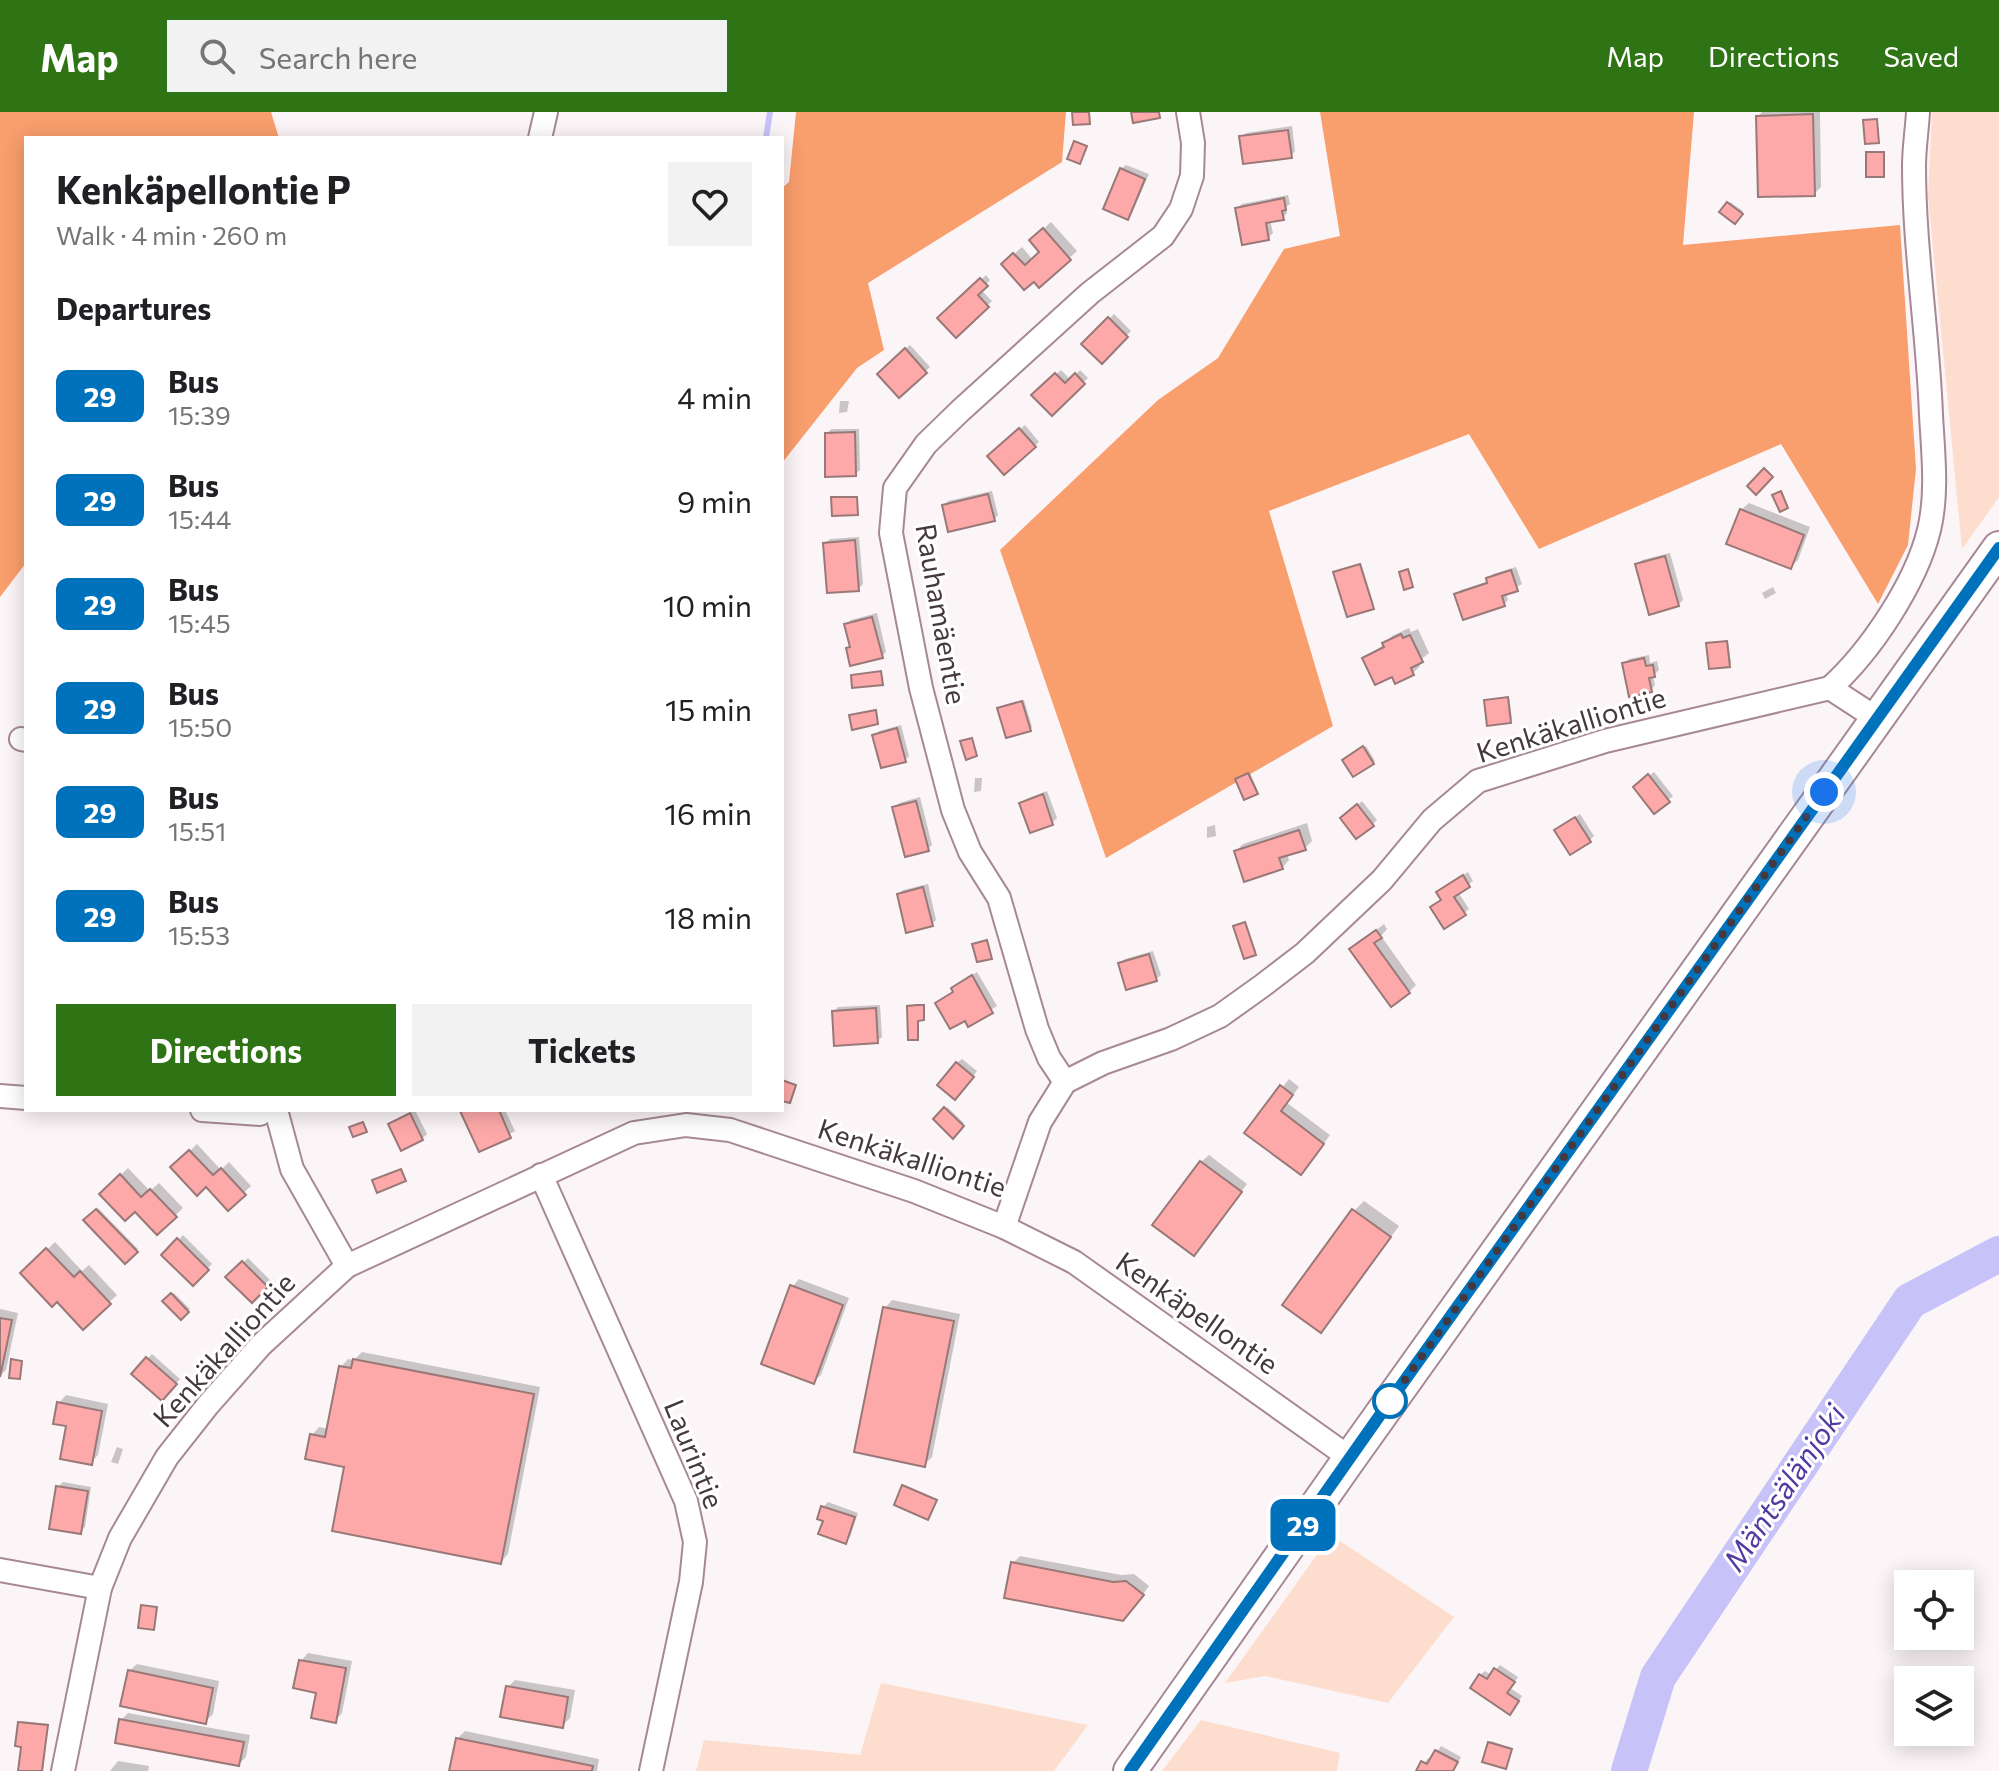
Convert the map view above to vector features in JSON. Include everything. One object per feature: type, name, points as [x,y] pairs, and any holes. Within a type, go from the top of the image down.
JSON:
[{"type":"main road","points":[[1130,1771],[1999,548]]},
{"type":"street","points":[[540,136],[546,112]]},
{"type":"street","name":"Rauhamäentie","points":[[1065,1082],[1049,1058],[1037,1029],[999,898],[970,852],[953,810],[921,688],[891,533],[895,488],[926,444],[960,411],[1090,293],[1163,236],[1181,209],[1192,176],[1193,143],[1188,112]]},
{"type":"street","points":[[1876,718],[1830,688],[1851,669],[1892,609],[1920,558],[1930,527],[1934,477],[1914,166],[1918,112]]},
{"type":"street","name":"Kenkäkalliontie","points":[[63,1771],[100,1588],[120,1538],[167,1457],[208,1405],[261,1345],[347,1266],[634,1133],[685,1117],[914,1191],[1004,1227],[1040,1122],[1065,1082],[1103,1063],[1171,1039],[1220,1016],[1262,986],[1305,953],[1382,880],[1432,820],[1478,781],[1605,741],[1830,688]]},
{"type":"street","points":[[0,1096],[24,1098]]},
{"type":"street","points":[[268,1112],[292,1169],[347,1266]]},
{"type":"street","name":"Laurintie","points":[[541,1175],[686,1501],[695,1542],[691,1582],[651,1771]]},
{"type":"street","name":"Kenkäpellontie","points":[[1004,1227],[1074,1262],[1350,1458]]},
{"type":"street","points":[[0,1570],[100,1588]]},
{"type":"shaded area","points":[[0,112],[271,112],[278,136],[24,136],[24,566],[0,597]]},
{"type":"shaded area","points":[[796,112],[1066,112],[1062,162],[868,283],[884,350],[857,368],[784,460],[784,186],[789,182]]},
{"type":"shaded area","points":[[1320,112],[1694,112],[1683,245],[1900,225],[1916,469],[1908,545],[1878,604],[1781,444],[1539,549],[1469,434],[1269,511],[1333,726],[1106,858],[1000,550],[1158,400],[1218,358],[1284,249],[1340,236]]},
{"type":"shaded area","points":[[1932,112],[1999,112],[1999,497],[1962,549],[1928,196]]},
{"type":"shaded area","points":[[1331,1535],[1454,1617],[1388,1703],[1265,1676],[1225,1683]]},
{"type":"shaded area","points":[[881,1683],[1088,1725],[1054,1771],[696,1771],[704,1740],[860,1755]]},
{"type":"shaded area","points":[[1201,1720],[1340,1753],[1337,1771],[1162,1771]]},
{"type":"building","points":[[1072,112],[1089,112],[1090,124],[1073,125]]},
{"type":"building","points":[[1131,112],[1159,112],[1160,118],[1133,123]]},
{"type":"building","points":[[1813,114],[1815,196],[1758,197],[1756,116]]},
{"type":"building","points":[[1877,119],[1879,143],[1865,144],[1863,120]]},
{"type":"building","points":[[1288,130],[1292,158],[1243,164],[1239,136]]},
{"type":"building","points":[[1074,141],[1087,146],[1080,164],[1067,159]]},
{"type":"building","points":[[1866,152],[1884,152],[1884,177],[1866,177]]},
{"type":"building","points":[[1120,168],[1145,179],[1128,220],[1103,209]]},
{"type":"building","points":[[1284,198],[1284,220],[1266,223],[1269,240],[1242,245],[1235,208]]},
{"type":"building","points":[[1727,202],[1743,214],[1735,224],[1719,212]]},
{"type":"building","points":[[1043,228],[1071,260],[1039,288],[1034,282],[1024,290],[1001,264],[1013,253],[1025,265],[1039,252],[1029,240]]},
{"type":"building","points":[[980,278],[988,286],[978,295],[989,307],[956,338],[937,318]]},
{"type":"building","points":[[1108,317],[1128,337],[1102,364],[1081,344]]},
{"type":"building","points":[[905,348],[927,373],[899,398],[877,374]]},
{"type":"building","points":[[1055,373],[1065,383],[1075,373],[1085,384],[1052,416],[1031,395]]},
{"type":"building","points":[[1019,428],[1036,447],[1004,475],[987,456]]},
{"type":"building","points":[[855,432],[856,476],[825,477],[825,433]]},
{"type":"building","points":[[1764,468],[1773,477],[1756,495],[1747,486]]},
{"type":"building","points":[[1781,491],[1788,508],[1780,512],[1772,495]]},
{"type":"building","points":[[988,494],[995,521],[948,532],[942,505]]},
{"type":"building","points":[[831,497],[857,497],[858,515],[832,516]]},
{"type":"building","points":[[1740,509],[1804,535],[1791,569],[1726,544]]},
{"type":"building","points":[[855,540],[859,591],[827,593],[823,543]]},
{"type":"building","points":[[1665,556],[1679,606],[1649,615],[1635,564]]},
{"type":"building","points":[[1360,564],[1374,609],[1347,617],[1333,572]]},
{"type":"building","points":[[1408,569],[1413,587],[1404,590],[1399,572]]},
{"type":"building","points":[[1511,570],[1518,591],[1502,596],[1505,606],[1463,620],[1454,594],[1487,583],[1486,578]]},
{"type":"building","points":[[872,617],[883,658],[850,666],[846,648],[850,647],[844,624]]},
{"type":"building","points":[[1401,634],[1403,638],[1410,635],[1423,662],[1411,668],[1414,675],[1395,684],[1392,677],[1375,685],[1362,658]]},
{"type":"building","points":[[1727,641],[1730,667],[1709,669],[1706,643]]},
{"type":"building","points":[[1644,658],[1646,666],[1653,665],[1655,677],[1649,678],[1652,692],[1629,697],[1622,663]]},
{"type":"building","points":[[881,671],[883,685],[852,688],[851,675]]},
{"type":"building","points":[[1508,697],[1511,723],[1487,726],[1484,700]]},
{"type":"building","points":[[1022,701],[1031,731],[1006,738],[997,708]]},
{"type":"building","points":[[876,710],[878,724],[852,730],[849,715]]},
{"type":"building","points":[[897,728],[906,762],[881,768],[872,735]]},
{"type":"building","points":[[972,738],[977,756],[966,760],[960,741]]},
{"type":"building","points":[[1363,746],[1374,764],[1353,777],[1342,760]]},
{"type":"building","points":[[1248,773],[1258,794],[1244,800],[1235,779]]},
{"type":"building","points":[[1648,774],[1670,802],[1654,814],[1633,787]]},
{"type":"building","points":[[1043,794],[1053,825],[1030,833],[1019,803]]},
{"type":"building","points":[[916,801],[929,851],[905,857],[892,807]]},
{"type":"building","points":[[1357,804],[1374,826],[1356,839],[1340,818]]},
{"type":"building","points":[[1575,817],[1591,842],[1570,855],[1554,830]]},
{"type":"building","points":[[1299,830],[1306,850],[1279,858],[1283,869],[1244,882],[1234,851]]},
{"type":"building","points":[[1463,875],[1470,887],[1454,897],[1466,915],[1444,929],[1430,907],[1441,900],[1436,892]]},
{"type":"building","points":[[923,887],[933,926],[906,933],[897,894]]},
{"type":"building","points":[[1245,922],[1256,955],[1244,959],[1233,926]]},
{"type":"building","points":[[1376,930],[1382,938],[1374,943],[1410,993],[1391,1007],[1349,949]]},
{"type":"building","points":[[987,940],[992,959],[977,962],[972,944]]},
{"type":"building","points":[[1149,954],[1157,981],[1126,990],[1118,963]]},
{"type":"building","points":[[972,975],[993,1013],[968,1027],[965,1021],[950,1029],[935,1003]]},
{"type":"building","points":[[924,1005],[924,1020],[918,1021],[918,1040],[908,1040],[907,1006]]},
{"type":"building","points":[[876,1008],[878,1043],[834,1046],[832,1011]]},
{"type":"building","points":[[956,1062],[974,1077],[955,1100],[937,1085]]},
{"type":"building","points":[[784,1081],[796,1085],[790,1103],[784,1102]]},
{"type":"building","points":[[1280,1085],[1293,1095],[1281,1111],[1324,1144],[1301,1175],[1244,1133]]},
{"type":"building","points":[[944,1107],[964,1126],[953,1139],[933,1119]]},
{"type":"building","points":[[460,1112],[500,1112],[511,1138],[479,1152]]},
{"type":"building","points":[[410,1113],[423,1140],[401,1151],[388,1124]]},
{"type":"building","points":[[363,1122],[367,1132],[353,1137],[349,1127]]},
{"type":"building","points":[[189,1150],[213,1175],[221,1168],[246,1195],[228,1211],[206,1187],[197,1196],[170,1167]]},
{"type":"building","points":[[1200,1161],[1242,1192],[1194,1256],[1152,1225]]},
{"type":"building","points":[[401,1169],[406,1181],[377,1193],[372,1180]]},
{"type":"building","points":[[120,1174],[141,1197],[150,1189],[177,1217],[157,1235],[135,1212],[125,1221],[99,1194]]},
{"type":"building","points":[[96,1209],[138,1252],[125,1264],[83,1220]]},
{"type":"building","points":[[1352,1209],[1391,1237],[1321,1333],[1282,1305]]},
{"type":"building","points":[[177,1238],[209,1270],[193,1286],[161,1255]]},
{"type":"building","points":[[46,1248],[74,1277],[80,1271],[111,1304],[83,1330],[57,1302],[52,1307],[20,1273]]},
{"type":"building","points":[[242,1261],[268,1287],[252,1303],[225,1277]]},
{"type":"building","points":[[790,1285],[843,1305],[814,1384],[761,1364]]},
{"type":"building","points":[[171,1293],[189,1312],[181,1320],[162,1301]]},
{"type":"building","points":[[883,1307],[954,1321],[925,1467],[854,1452]]},
{"type":"building","points":[[0,1318],[12,1320],[0,1377]]},
{"type":"building","points":[[146,1357],[177,1384],[162,1401],[131,1374]]},
{"type":"building","points":[[11,1359],[22,1361],[20,1379],[9,1378]]},
{"type":"building","points":[[353,1359],[534,1394],[501,1564],[332,1531],[344,1467],[305,1459],[310,1434],[325,1437],[339,1366],[351,1368]]},
{"type":"building","points":[[57,1402],[102,1411],[92,1465],[60,1459],[66,1426],[53,1424]]},
{"type":"building","points":[[902,1485],[937,1500],[928,1520],[894,1505]]},
{"type":"building","points":[[56,1486],[88,1491],[81,1534],[49,1529]]},
{"type":"building","points":[[821,1506],[855,1517],[846,1544],[818,1534],[823,1521],[817,1519]]},
{"type":"building","points":[[1011,1562],[1113,1582],[1126,1581],[1144,1595],[1123,1621],[1004,1598]]},
{"type":"building","points":[[141,1605],[157,1607],[154,1630],[138,1628]]},
{"type":"building","points":[[299,1660],[346,1668],[336,1723],[311,1718],[316,1693],[293,1688]]},
{"type":"building","points":[[1494,1668],[1515,1682],[1507,1693],[1519,1701],[1510,1715],[1470,1688],[1479,1674],[1487,1679]]},
{"type":"building","points":[[128,1670],[213,1688],[206,1724],[120,1706]]},
{"type":"building","points":[[506,1686],[568,1697],[563,1728],[500,1717]]},
{"type":"building","points":[[119,1719],[244,1742],[239,1766],[115,1743]]},
{"type":"building","points":[[18,1722],[48,1725],[42,1771],[18,1771],[21,1747],[15,1746]]},
{"type":"building","points":[[456,1738],[593,1766],[592,1771],[449,1771]]},
{"type":"building","points":[[1488,1742],[1512,1749],[1506,1769],[1482,1762]]},
{"type":"building","points":[[1435,1750],[1458,1762],[1453,1771],[1416,1771],[1421,1761],[1427,1764]]},
{"type":"waterway","points":[[766,136],[770,112]]},
{"type":"waterway","name":"Mäntsälänjoki","points":[[1629,1771],[1658,1677],[1910,1301],[1999,1254]]},
{"type":"bus line","name":"29","points":[[1130,1771],[1999,548]]},
{"type":"route","points":[[1390,1401],[1385,1408],[1824,792]]}]
